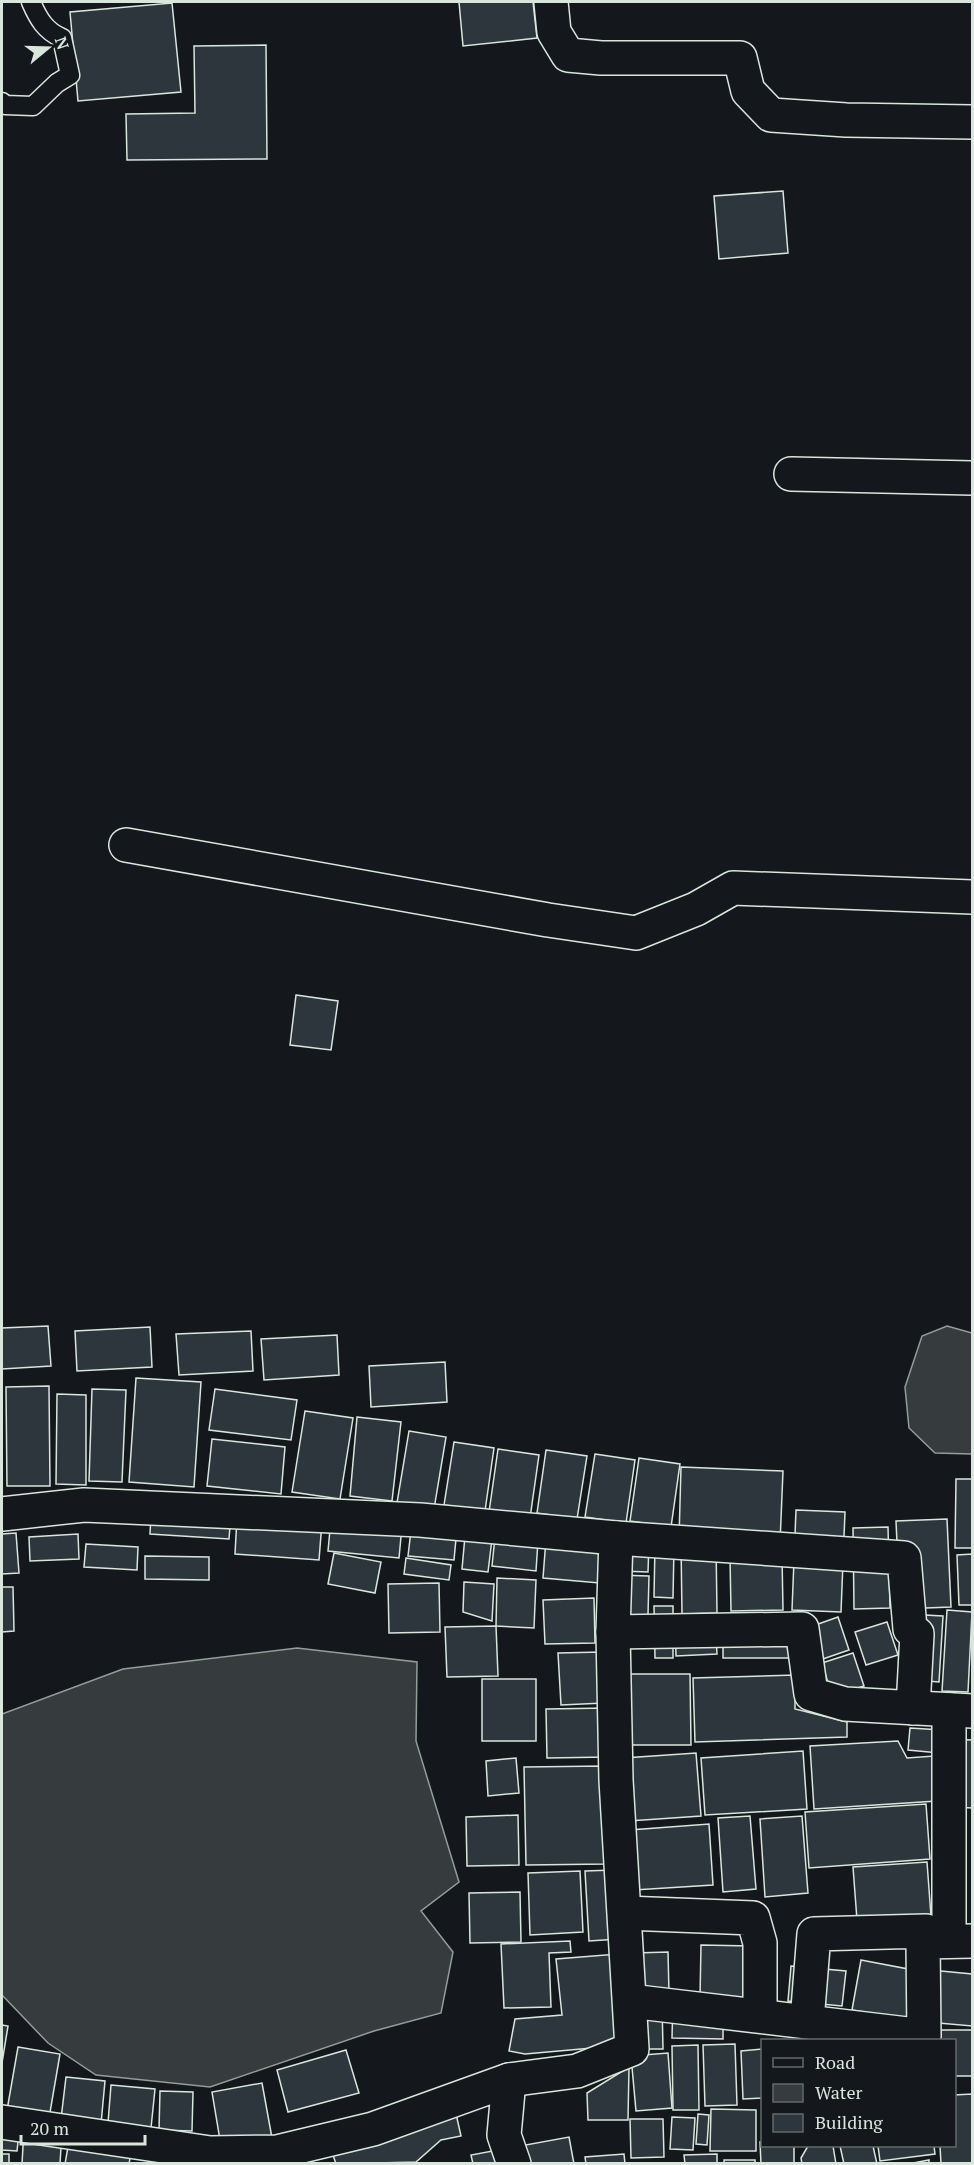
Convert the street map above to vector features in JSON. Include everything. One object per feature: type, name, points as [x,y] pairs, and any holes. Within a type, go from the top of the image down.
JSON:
[{"type":"street","points":[[551,2],[554,32],[568,55],[601,58],[740,58],[748,91],[771,115],[846,120],[972,122]]},
{"type":"street","points":[[791,474],[972,478]]},
{"type":"street","points":[[126,845],[537,918],[636,933],[696,909],[733,888],[972,897]]},
{"type":"street","points":[[2,1514],[84,1505],[420,1520],[616,1538],[904,1558],[910,1629],[917,1634],[913,1708]]},
{"type":"street","points":[[2,2122],[210,2153],[277,2152],[374,2129],[509,2080],[577,2071],[632,2049],[616,1780],[613,1632],[616,1538]]},
{"type":"street","points":[[613,1632],[802,1629],[811,1694],[845,1704],[961,1710],[948,1941],[924,2036],[630,2001]]},
{"type":"street","points":[[625,1913],[753,1918],[760,1942],[760,2015]]},
{"type":"street","points":[[807,2021],[814,1934],[926,1932],[948,1941]]},
{"type":"street","points":[[509,2080],[504,2135],[514,2163]]},
{"type":"lane","points":[[2,102],[5,105],[33,106],[57,83],[70,75],[62,38],[50,33],[38,17],[31,2]]},
{"type":"water","points":[[947,1326],[972,1333],[972,1454],[935,1453],[909,1428],[905,1387],[922,1336]]},
{"type":"water","points":[[297,1648],[417,1662],[416,1741],[459,1882],[421,1911],[453,1952],[441,2013],[374,2031],[210,2087],[96,2075],[48,2043],[2,1995],[2,1714],[123,1669]]},
{"type":"building","points":[[459,2],[533,2],[537,38],[463,46]]},
{"type":"building","points":[[172,3],[181,92],[78,101],[70,12]]},
{"type":"building","points":[[266,45],[267,159],[127,160],[126,114],[195,113],[194,46]]},
{"type":"building","points":[[783,191],[788,253],[719,259],[714,196]]},
{"type":"building","points":[[296,995],[338,1001],[331,1050],[290,1045]]},
{"type":"building","points":[[48,1326],[51,1366],[2,1369],[2,1328]]},
{"type":"building","points":[[150,1327],[152,1367],[77,1371],[75,1331]]},
{"type":"building","points":[[251,1331],[253,1371],[179,1375],[176,1334]]},
{"type":"building","points":[[337,1335],[339,1375],[264,1380],[261,1339]]},
{"type":"building","points":[[445,1362],[447,1402],[371,1407],[369,1366]]},
{"type":"building","points":[[136,1378],[201,1382],[194,1487],[129,1482]]},
{"type":"building","points":[[49,1386],[50,1486],[7,1486],[6,1387]]},
{"type":"building","points":[[92,1389],[126,1390],[122,1482],[89,1481]]},
{"type":"building","points":[[215,1389],[297,1400],[291,1440],[209,1430]]},
{"type":"building","points":[[57,1394],[86,1395],[86,1485],[56,1484]]},
{"type":"building","points":[[305,1411],[353,1418],[340,1499],[292,1492]]},
{"type":"building","points":[[357,1417],[401,1422],[392,1501],[350,1496]]},
{"type":"building","points":[[409,1431],[446,1437],[434,1509],[397,1503]]},
{"type":"building","points":[[212,1439],[285,1447],[281,1494],[207,1486]]},
{"type":"building","points":[[454,1442],[494,1448],[485,1511],[444,1505]]},
{"type":"building","points":[[498,1449],[539,1455],[530,1518],[489,1512]]},
{"type":"building","points":[[546,1450],[587,1456],[577,1519],[537,1513]]},
{"type":"building","points":[[595,1454],[635,1460],[626,1523],[585,1517]]},
{"type":"building","points":[[639,1458],[680,1464],[671,1527],[630,1521]]},
{"type":"building","points":[[681,1467],[783,1471],[780,1543],[679,1539]]},
{"type":"building","points":[[956,1479],[972,1479],[972,1548],[955,1548]]},
{"type":"building","points":[[152,1495],[232,1501],[229,1539],[150,1534]]},
{"type":"building","points":[[796,1510],[845,1512],[841,1612],[792,1610]]},
{"type":"building","points":[[237,1517],[322,1522],[319,1560],[235,1554]]},
{"type":"building","points":[[331,1519],[402,1526],[399,1558],[328,1551]]},
{"type":"building","points":[[947,1519],[951,1607],[900,1609],[896,1521]]},
{"type":"building","points":[[412,1522],[457,1528],[454,1560],[408,1556]]},
{"type":"building","points":[[888,1527],[890,1608],[854,1609],[853,1528]]},
{"type":"building","points":[[16,1533],[19,1573],[2,1574],[2,1534]]},
{"type":"building","points":[[78,1534],[79,1559],[30,1561],[29,1537]]},
{"type":"building","points":[[465,1536],[492,1539],[488,1572],[462,1569]]},
{"type":"building","points":[[495,1537],[538,1541],[536,1571],[492,1566]]},
{"type":"building","points":[[546,1539],[614,1545],[611,1584],[543,1578]]},
{"type":"building","points":[[620,1541],[649,1543],[648,1572],[620,1571]]},
{"type":"building","points":[[86,1544],[138,1547],[137,1570],[84,1567]]},
{"type":"building","points":[[681,1544],[716,1544],[717,1613],[682,1614]]},
{"type":"building","points":[[655,1545],[674,1547],[673,1598],[654,1597]]},
{"type":"building","points":[[334,1553],[381,1562],[375,1593],[328,1584]]},
{"type":"building","points":[[972,1554],[972,1605],[959,1605],[957,1555]]},
{"type":"building","points":[[145,1556],[209,1557],[209,1580],[145,1579]]},
{"type":"building","points":[[782,1556],[783,1610],[731,1611],[730,1557]]},
{"type":"building","points":[[406,1558],[451,1565],[449,1580],[404,1574]]},
{"type":"building","points":[[616,1575],[649,1576],[648,1615],[616,1615]]},
{"type":"building","points":[[497,1578],[536,1580],[534,1628],[496,1626]]},
{"type":"building","points":[[464,1582],[494,1584],[492,1621],[463,1612]]},
{"type":"building","points":[[439,1583],[440,1632],[389,1633],[388,1584]]},
{"type":"building","points":[[2,1587],[13,1587],[14,1631],[2,1632]]},
{"type":"building","points":[[594,1598],[595,1643],[545,1644],[543,1600]]},
{"type":"building","points":[[654,1606],[673,1606],[673,1658],[655,1658]]},
{"type":"building","points":[[947,1610],[972,1612],[968,1692],[942,1691]]},
{"type":"building","points":[[905,1614],[943,1616],[939,1682],[902,1679]]},
{"type":"building","points":[[838,1617],[849,1650],[817,1661],[807,1628]]},
{"type":"building","points":[[715,1620],[717,1654],[676,1656],[675,1622]]},
{"type":"building","points":[[723,1622],[793,1622],[793,1658],[723,1658]]},
{"type":"building","points":[[887,1622],[898,1655],[866,1665],[855,1632]]},
{"type":"building","points":[[496,1626],[498,1676],[447,1677],[445,1627]]},
{"type":"building","points":[[602,1652],[604,1703],[561,1705],[558,1653]]},
{"type":"building","points":[[853,1653],[864,1686],[832,1696],[822,1663]]},
{"type":"building","points":[[626,1674],[690,1674],[691,1745],[627,1745]]},
{"type":"building","points":[[795,1675],[795,1709],[847,1722],[847,1737],[695,1742],[693,1678]]},
{"type":"building","points":[[482,1679],[536,1679],[536,1741],[482,1741]]},
{"type":"building","points":[[607,1708],[608,1757],[547,1758],[546,1709]]},
{"type":"building","points":[[910,1728],[942,1730],[939,1753],[908,1750]]},
{"type":"building","points":[[942,1739],[972,1740],[972,1808],[939,1806]]},
{"type":"building","points":[[898,1741],[907,1758],[934,1756],[937,1801],[814,1809],[810,1746]]},
{"type":"building","points":[[803,1751],[807,1809],[705,1815],[701,1758]]},
{"type":"building","points":[[696,1753],[701,1816],[629,1821],[624,1758]]},
{"type":"building","points":[[516,1758],[519,1793],[488,1796],[486,1761]]},
{"type":"building","points":[[605,1766],[607,1864],[526,1865],[524,1767]]},
{"type":"building","points":[[926,1804],[930,1859],[809,1868],[805,1812]]},
{"type":"building","points":[[518,1815],[519,1865],[467,1866],[466,1817]]},
{"type":"building","points":[[750,1816],[756,1889],[723,1892],[718,1818]]},
{"type":"building","points":[[802,1816],[808,1893],[765,1897],[760,1819]]},
{"type":"building","points":[[709,1824],[713,1885],[634,1890],[630,1830]]},
{"type":"building","points":[[927,1862],[931,1916],[857,1920],[853,1867]]},
{"type":"building","points":[[614,1870],[619,1939],[589,1941],[585,1871]]},
{"type":"building","points":[[580,1871],[583,1932],[530,1935],[528,1873]]},
{"type":"building","points":[[520,1892],[521,1942],[470,1943],[469,1893]]},
{"type":"building","points":[[570,1941],[571,1952],[549,1953],[551,2007],[504,2008],[501,1944]]},
{"type":"building","points":[[701,1945],[751,1946],[749,2000],[700,1998]]},
{"type":"building","points":[[668,1952],[669,1994],[636,1995],[635,1953]]},
{"type":"building","points":[[618,1954],[626,2045],[525,2054],[509,2051],[515,2019],[562,2015],[556,1959]]},
{"type":"building","points":[[861,1960],[908,1969],[912,2020],[852,2010]]},
{"type":"building","points":[[791,1966],[846,1971],[842,2006],[788,2001]]},
{"type":"building","points":[[920,1969],[972,1974],[972,2026],[916,2021]]},
{"type":"building","points":[[673,1999],[723,2001],[723,2039],[672,2038]]},
{"type":"building","points":[[639,2002],[662,2002],[663,2049],[640,2049]]},
{"type":"building","points":[[2,2025],[8,2026],[2,2063]]},
{"type":"building","points":[[923,2030],[972,2030],[972,2076],[956,2076],[956,2039],[922,2039]]},
{"type":"building","points":[[735,2044],[737,2105],[705,2106],[703,2045]]},
{"type":"building","points":[[698,2045],[699,2110],[673,2110],[672,2046]]},
{"type":"building","points":[[18,2047],[60,2054],[48,2124],[6,2116]]},
{"type":"building","points":[[761,2049],[761,2098],[743,2099],[741,2051]]},
{"type":"building","points":[[346,2050],[359,2093],[288,2112],[277,2070]]},
{"type":"building","points":[[668,2053],[672,2108],[636,2111],[631,2056]]},
{"type":"building","points":[[629,2067],[628,2120],[588,2120],[587,2093]]},
{"type":"building","points":[[66,2077],[105,2081],[101,2124],[61,2119]]},
{"type":"building","points":[[262,2083],[274,2149],[223,2158],[212,2092]]},
{"type":"building","points":[[111,2085],[155,2089],[151,2128],[108,2123]]},
{"type":"building","points":[[160,2091],[193,2092],[192,2131],[159,2130]]},
{"type":"building","points":[[972,2094],[972,2164],[941,2164],[940,2147],[956,2147],[956,2095]]},
{"type":"building","points":[[452,2096],[461,2136],[441,2140],[416,2162],[336,2164],[323,2125]]},
{"type":"building","points":[[711,2109],[756,2110],[756,2151],[710,2151]]},
{"type":"building","points":[[698,2114],[709,2115],[707,2145],[696,2144]]},
{"type":"building","points":[[672,2117],[695,2118],[693,2150],[670,2149]]},
{"type":"building","points":[[630,2119],[663,2119],[664,2157],[631,2158]]},
{"type":"building","points":[[2,2122],[20,2124],[17,2151],[2,2150]]},
{"type":"building","points":[[24,2128],[62,2130],[60,2164],[22,2164]]},
{"type":"building","points":[[70,2135],[132,2146],[129,2164],[65,2164]]},
{"type":"building","points":[[569,2137],[574,2164],[473,2164],[471,2155]]},
{"type":"building","points":[[760,2142],[761,2147],[794,2147],[794,2164],[761,2164]]},
{"type":"building","points":[[807,2147],[833,2147],[836,2164],[802,2164],[801,2158]]},
{"type":"building","points":[[840,2147],[873,2147],[877,2164],[844,2164]]},
{"type":"building","points":[[878,2147],[934,2147],[935,2154],[880,2161]]},
{"type":"building","points":[[2,2154],[9,2154],[9,2164],[2,2164]]},
{"type":"building","points":[[624,2154],[625,2164],[586,2164],[585,2157]]},
{"type":"building","points":[[717,2154],[717,2164],[685,2164],[684,2155]]},
{"type":"building","points":[[724,2160],[755,2160],[755,2164],[724,2164]]},
{"type":"building","points":[[929,2160],[929,2164],[908,2164]]}]
